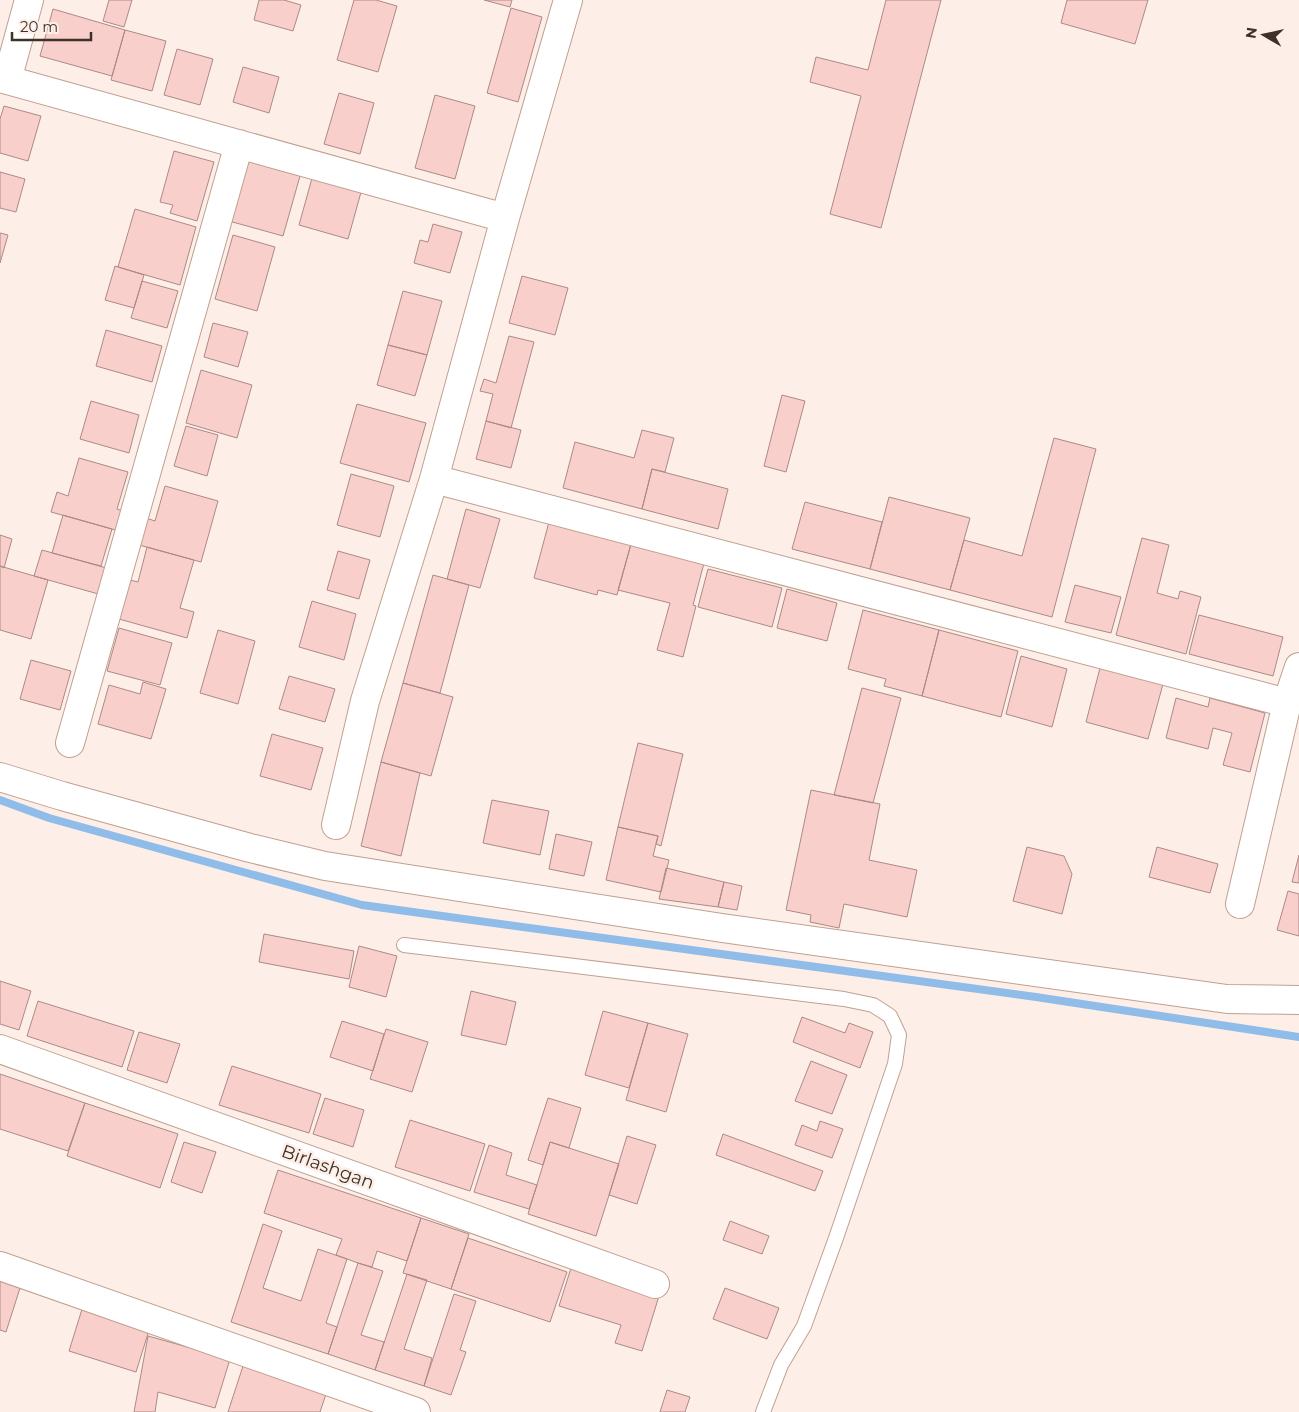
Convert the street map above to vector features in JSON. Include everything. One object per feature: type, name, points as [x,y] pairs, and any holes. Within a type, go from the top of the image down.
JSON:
[{"type":"street","points":[[29,0],[3,79],[505,218]]},
{"type":"street","points":[[336,825],[365,701],[434,479],[505,218],[568,0]]},
{"type":"street","points":[[70,743],[239,144]]},
{"type":"street","points":[[434,479],[1287,703]]},
{"type":"street","points":[[1240,904],[1287,703],[1299,667]]},
{"type":"street","points":[[0,777],[250,848],[324,866],[722,928],[1227,999],[1299,1000]]},
{"type":"street","name":"Birlashgan","points":[[0,1049],[655,1284]]},
{"type":"street","points":[[0,1266],[416,1412]]},
{"type":"lane","points":[[404,945],[844,998],[873,1005],[890,1016],[899,1035],[895,1064],[804,1326],[780,1365],[763,1412]]},
{"type":"building","points":[[109,0],[132,0],[124,27],[103,21]]},
{"type":"building","points":[[259,0],[284,0],[301,5],[293,31],[254,20]]},
{"type":"building","points":[[354,0],[376,0],[397,6],[378,72],[337,60]]},
{"type":"building","points":[[484,0],[512,0],[510,7]]},
{"type":"building","points":[[886,0],[941,0],[881,228],[830,214],[861,96],[810,82],[816,57],[868,70]]},
{"type":"building","points":[[1067,0],[1148,0],[1135,44],[1061,23]]},
{"type":"building","points":[[511,8],[542,17],[518,102],[487,93]]},
{"type":"building","points":[[53,9],[125,30],[112,76],[40,56]]},
{"type":"building","points":[[125,30],[166,41],[152,91],[111,80]]},
{"type":"building","points":[[177,49],[213,59],[200,105],[164,95]]},
{"type":"building","points":[[243,67],[279,77],[269,113],[233,102]]},
{"type":"building","points":[[339,93],[374,103],[360,154],[324,144]]},
{"type":"building","points":[[435,95],[475,106],[455,179],[415,168]]},
{"type":"building","points":[[4,106],[41,116],[28,161],[0,153],[0,119]]},
{"type":"building","points":[[174,151],[214,162],[197,221],[170,213],[173,205],[160,202]]},
{"type":"building","points":[[247,161],[300,176],[283,236],[229,221]]},
{"type":"building","points":[[314,171],[363,185],[348,239],[299,225]]},
{"type":"building","points":[[0,172],[25,179],[16,212],[0,208]]},
{"type":"building","points":[[135,209],[196,227],[180,285],[118,267]]},
{"type":"building","points":[[433,224],[462,232],[450,273],[414,263],[420,240],[428,242]]},
{"type":"building","points":[[0,233],[8,235],[0,263]]},
{"type":"building","points":[[233,235],[275,247],[257,311],[215,299]]},
{"type":"building","points":[[115,266],[144,275],[134,308],[105,300]]},
{"type":"building","points":[[522,276],[568,288],[555,335],[509,323]]},
{"type":"building","points":[[142,281],[178,291],[167,328],[131,318]]},
{"type":"building","points":[[403,291],[442,301],[427,355],[388,345]]},
{"type":"building","points":[[213,323],[248,332],[238,367],[204,357]]},
{"type":"building","points":[[106,330],[162,346],[152,382],[96,366]]},
{"type":"building","points":[[509,336],[534,342],[511,428],[486,421],[493,394],[480,391],[484,379],[496,383]]},
{"type":"building","points":[[388,345],[427,355],[415,396],[377,385]]},
{"type":"building","points":[[201,370],[252,385],[237,438],[186,423]]},
{"type":"building","points":[[782,395],[805,401],[786,472],[764,466]]},
{"type":"building","points":[[91,401],[139,415],[129,453],[80,439]]},
{"type":"building","points":[[357,404],[426,423],[409,482],[340,463]]},
{"type":"building","points":[[486,421],[521,430],[511,468],[476,459]]},
{"type":"building","points":[[186,426],[218,435],[207,476],[174,466]]},
{"type":"building","points":[[642,430],[674,438],[665,472],[652,469],[642,509],[563,488],[575,442],[634,458]]},
{"type":"building","points":[[1054,438],[1096,449],[1052,617],[950,590],[964,540],[1022,556]]},
{"type":"building","points":[[79,458],[128,472],[117,509],[125,512],[119,531],[51,512],[57,492],[68,496]]},
{"type":"building","points":[[652,469],[728,489],[718,529],[642,509]]},
{"type":"building","points":[[351,474],[394,486],[380,537],[337,525]]},
{"type":"building","points":[[165,486],[218,501],[201,562],[139,545],[146,518],[155,521]]},
{"type":"building","points":[[889,497],[970,518],[950,590],[870,569]]},
{"type":"building","points":[[805,502],[882,522],[870,569],[792,549]]},
{"type":"building","points":[[466,509],[500,519],[480,588],[447,579]]},
{"type":"building","points":[[63,515],[112,529],[101,566],[52,553]]},
{"type":"building","points":[[549,522],[631,544],[617,595],[598,590],[597,595],[534,578]]},
{"type":"building","points":[[0,535],[12,539],[4,568],[0,566]]},
{"type":"building","points":[[1142,538],[1169,545],[1157,593],[1178,599],[1180,591],[1201,597],[1186,654],[1116,635]]},
{"type":"building","points":[[631,544],[704,563],[693,605],[696,606],[683,657],[657,650],[670,603],[618,590]]},
{"type":"building","points":[[147,547],[194,560],[180,608],[194,612],[187,638],[119,619],[130,580],[138,582]]},
{"type":"building","points":[[42,550],[110,569],[102,595],[34,576]]},
{"type":"building","points":[[338,551],[370,560],[359,599],[327,590]]},
{"type":"building","points":[[0,566],[48,580],[31,639],[0,630]]},
{"type":"building","points":[[708,569],[782,588],[772,627],[698,607]]},
{"type":"building","points":[[433,575],[469,585],[440,693],[403,683]]},
{"type":"building","points":[[1075,585],[1121,597],[1111,633],[1065,622]]},
{"type":"building","points":[[787,589],[837,603],[827,641],[777,628]]},
{"type":"building","points":[[312,601],[356,614],[344,660],[299,647]]},
{"type":"building","points":[[863,610],[939,630],[922,696],[884,686],[886,679],[848,669]]},
{"type":"building","points":[[1199,615],[1283,637],[1273,676],[1189,654]]},
{"type":"building","points":[[119,628],[172,643],[160,685],[107,671]]},
{"type":"building","points":[[218,630],[255,641],[238,704],[200,693]]},
{"type":"building","points":[[939,630],[1018,651],[1001,717],[922,696]]},
{"type":"building","points":[[1021,656],[1067,669],[1052,727],[1006,714]]},
{"type":"building","points":[[31,660],[71,671],[60,710],[20,699]]},
{"type":"building","points":[[1100,668],[1163,684],[1148,739],[1086,722]]},
{"type":"building","points":[[289,676],[335,689],[325,722],[279,709]]},
{"type":"building","points":[[143,682],[166,689],[151,739],[98,724],[109,685],[140,694]]},
{"type":"building","points":[[403,683],[453,697],[431,776],[381,762]]},
{"type":"building","points":[[862,688],[901,698],[873,803],[834,795]]},
{"type":"building","points":[[1176,698],[1208,707],[1210,698],[1265,713],[1250,772],[1223,765],[1232,733],[1213,728],[1208,749],[1166,738]]},
{"type":"building","points":[[272,734],[323,748],[311,790],[260,776]]},
{"type":"building","points":[[638,743],[683,754],[661,846],[656,844],[658,836],[618,827]]},
{"type":"building","points":[[381,762],[420,773],[401,856],[361,846]]},
{"type":"building","points":[[811,790],[880,804],[869,860],[917,870],[907,917],[844,904],[839,928],[810,922],[811,915],[786,910]]},
{"type":"building","points":[[492,800],[549,811],[540,855],[483,843]]},
{"type":"building","points":[[618,827],[658,836],[653,856],[669,860],[661,892],[606,880]]},
{"type":"building","points":[[556,834],[592,842],[584,876],[549,869]]},
{"type":"building","points":[[1027,847],[1064,856],[1072,874],[1062,914],[1013,901]]},
{"type":"building","points":[[1157,847],[1218,864],[1210,893],[1149,877]]},
{"type":"building","points":[[1299,855],[1299,883],[1292,882]]},
{"type":"building","points":[[666,868],[724,882],[718,907],[659,899]]},
{"type":"building","points":[[724,882],[742,886],[737,910],[718,907]]},
{"type":"building","points":[[1288,891],[1299,894],[1299,936],[1277,930]]},
{"type":"building","points":[[264,934],[354,951],[349,979],[259,962]]},
{"type":"building","points":[[359,946],[397,956],[386,997],[349,987]]},
{"type":"building","points":[[0,981],[31,991],[19,1030],[0,1024]]},
{"type":"building","points":[[471,991],[516,1002],[506,1045],[461,1035]]},
{"type":"building","points":[[38,1001],[134,1031],[122,1067],[27,1036]]},
{"type":"building","points":[[603,1011],[648,1023],[629,1088],[585,1075]]},
{"type":"building","points":[[802,1017],[845,1033],[849,1023],[873,1032],[860,1068],[793,1042]]},
{"type":"building","points":[[342,1021],[384,1034],[373,1071],[330,1057]]},
{"type":"building","points":[[648,1023],[688,1034],[666,1112],[626,1100]]},
{"type":"building","points":[[386,1029],[428,1042],[412,1092],[370,1079]]},
{"type":"building","points":[[139,1032],[180,1044],[167,1083],[127,1070]]},
{"type":"building","points":[[811,1061],[847,1075],[832,1114],[795,1101]]},
{"type":"building","points":[[232,1066],[321,1094],[309,1133],[219,1105]]},
{"type":"building","points":[[0,1074],[85,1103],[68,1151],[0,1129]]},
{"type":"building","points":[[325,1098],[364,1110],[353,1147],[313,1134]]},
{"type":"building","points":[[548,1098],[581,1108],[569,1148],[550,1142],[543,1165],[528,1160]]},
{"type":"building","points":[[85,1103],[178,1134],[160,1188],[67,1156]]},
{"type":"building","points":[[410,1120],[485,1144],[470,1191],[395,1167]]},
{"type":"building","points":[[820,1121],[843,1129],[832,1158],[795,1145],[802,1125],[817,1131]]},
{"type":"building","points":[[723,1134],[823,1171],[815,1191],[716,1155]]},
{"type":"building","points":[[627,1136],[656,1145],[637,1204],[609,1195]]},
{"type":"building","points":[[184,1142],[216,1152],[202,1193],[171,1182]]},
{"type":"building","points":[[550,1142],[619,1164],[596,1236],[528,1214]]},
{"type":"building","points":[[489,1145],[512,1153],[506,1175],[537,1185],[529,1209],[474,1192]]},
{"type":"building","points":[[278,1170],[421,1218],[407,1261],[377,1251],[372,1267],[358,1263],[336,1255],[342,1239],[264,1213]]},
{"type":"building","points":[[421,1218],[469,1234],[451,1289],[403,1273]]},
{"type":"building","points":[[730,1221],[769,1236],[762,1254],[723,1240]]},
{"type":"building","points":[[263,1224],[282,1231],[263,1288],[301,1301],[318,1249],[347,1259],[326,1323],[337,1327],[328,1354],[231,1322]]},
{"type":"building","points":[[468,1238],[567,1272],[550,1322],[451,1289]]},
{"type":"building","points":[[358,1263],[383,1271],[361,1335],[384,1342],[375,1370],[328,1354]]},
{"type":"building","points":[[571,1268],[659,1296],[642,1351],[615,1343],[621,1325],[559,1306]]},
{"type":"building","points":[[407,1274],[427,1280],[404,1349],[432,1358],[424,1386],[375,1370]]},
{"type":"building","points":[[0,1281],[20,1288],[6,1332],[0,1330]]},
{"type":"building","points":[[725,1288],[779,1308],[767,1339],[713,1319]]},
{"type":"building","points":[[454,1294],[476,1301],[460,1350],[466,1352],[451,1395],[424,1386]]},
{"type":"building","points":[[83,1306],[150,1327],[136,1372],[69,1351]]},
{"type":"building","points":[[148,1336],[230,1359],[215,1408],[158,1392],[155,1412],[134,1412]]},
{"type":"building","points":[[244,1363],[327,1391],[320,1412],[228,1412]]},
{"type":"building","points":[[667,1390],[690,1397],[685,1412],[660,1412]]},
{"type":"waterway","points":[[0,800],[49,818],[362,905],[1036,997],[1299,1037]]}]
